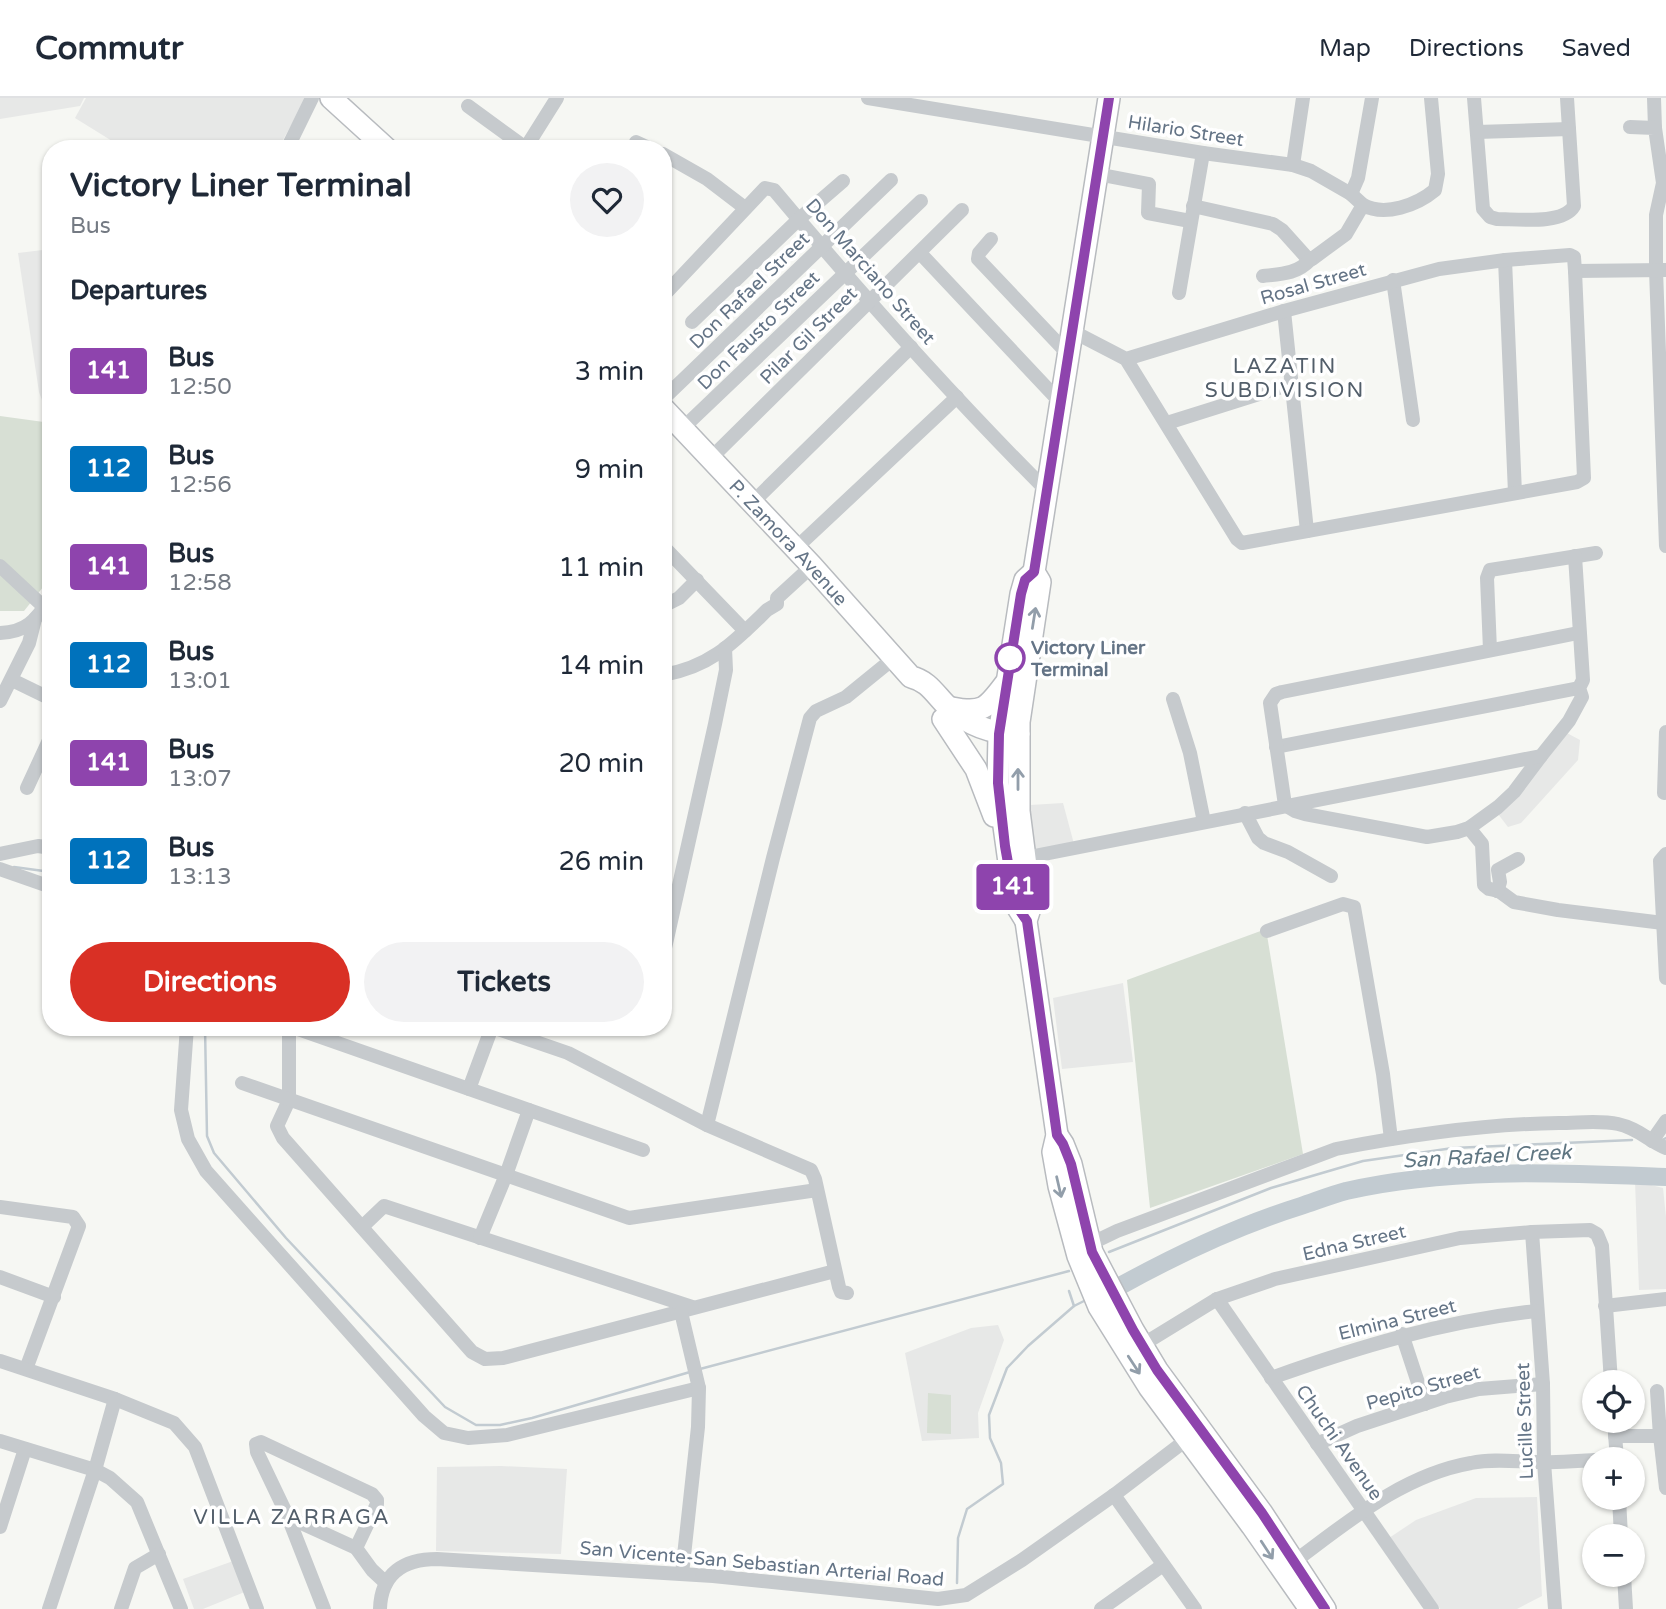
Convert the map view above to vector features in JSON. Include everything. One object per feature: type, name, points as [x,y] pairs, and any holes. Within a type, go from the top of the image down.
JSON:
[{"type":"highway","points":[[331,98],[377,140]]},
{"type":"highway","points":[[1109,98],[1034,572],[1025,580],[1006,682],[1008,740],[1031,905],[1027,921],[1057,1135],[1053,1159],[1072,1238],[1086,1278],[1099,1307],[1134,1365],[1194,1434],[1295,1561],[1325,1609]]},
{"type":"highway","name":"P. Zamora Avenue","points":[[672,417],[796,548],[911,677],[912,687],[945,713],[965,735],[1008,740]]},
{"type":"highway","points":[[1027,921],[1018,908],[1005,846],[998,783],[1040,582],[1034,572]]},
{"type":"highway","points":[[1005,846],[976,769],[945,713],[978,711],[989,705],[1006,682]]},
{"type":"highway","points":[[1057,1135],[1071,1164],[1090,1244],[1103,1277],[1194,1434],[1310,1609]]},
{"type":"street","points":[[292,140],[312,98]]},
{"type":"street","points":[[530,140],[557,98]]},
{"type":"street","name":"Hilario Street","points":[[868,98],[918,102],[1103,137],[1293,164],[1351,194],[1363,205]]},
{"type":"street","points":[[1293,164],[1303,98]]},
{"type":"street","points":[[1351,194],[1358,178],[1372,98]]},
{"type":"street","points":[[1263,276],[1299,269],[1330,248],[1346,234],[1363,205],[1375,210],[1396,208],[1415,203],[1435,190],[1438,174],[1431,98]]},
{"type":"street","points":[[1474,98],[1483,209],[1485,214],[1497,219],[1563,217],[1574,206],[1567,98]]},
{"type":"street","points":[[1654,98],[1655,128],[1663,183],[1656,215],[1661,270],[1666,546]]},
{"type":"street","points":[[468,106],[514,140]]},
{"type":"street","points":[[1630,127],[1655,128]]},
{"type":"street","points":[[1477,132],[1569,129]]},
{"type":"street","points":[[1178,293],[1203,153]]},
{"type":"street","points":[[672,159],[707,179],[745,208]]},
{"type":"street","points":[[1097,174],[1149,184],[1148,213],[1191,214],[1273,224],[1310,260]]},
{"type":"street","name":"Don Rafael Street","points":[[672,390],[891,180]]},
{"type":"street","points":[[692,322],[799,219],[843,181]]},
{"type":"street","name":"Don Marciano Street","points":[[672,286],[765,188],[774,190],[911,347],[1047,491]]},
{"type":"street","name":"Don Fausto Street","points":[[683,428],[921,201]]},
{"type":"street","name":"Pilar Gil Street","points":[[710,458],[962,209]]},
{"type":"street","points":[[990,239],[979,253],[978,259],[1068,354]]},
{"type":"street","points":[[920,253],[1060,402]]},
{"type":"street","name":"Rosal Street","points":[[1126,359],[1284,311],[1439,269],[1568,255],[1575,264],[1661,270]]},
{"type":"street","points":[[1505,260],[1515,492]]},
{"type":"street","points":[[1072,331],[1126,359],[1237,539],[1245,543],[1577,482],[1584,478],[1575,264]]},
{"type":"street","points":[[1393,280],[1413,420]]},
{"type":"street","points":[[1284,311],[1307,531]]},
{"type":"street","points":[[753,502],[911,347]]},
{"type":"street","points":[[1167,423],[1291,384]]},
{"type":"street","points":[[796,548],[957,397]]},
{"type":"street","points":[[1490,650],[1487,578],[1490,570],[1595,553]]},
{"type":"street","points":[[672,555],[745,631]]},
{"type":"street","points":[[1285,805],[1305,814],[1426,837],[1469,828],[1498,807],[1514,792],[1581,702],[1579,688],[1583,680],[1575,556]]},
{"type":"street","points":[[0,566],[42,608]]},
{"type":"street","points":[[672,674],[708,662],[745,631],[812,566]]},
{"type":"street","points":[[672,601],[697,580]]},
{"type":"street","points":[[0,633],[21,631],[42,614]]},
{"type":"street","points":[[0,701],[42,617]]},
{"type":"street","points":[[1285,805],[1269,709],[1276,694],[1578,633]]},
{"type":"street","points":[[672,917],[726,670],[725,648]]},
{"type":"street","points":[[707,1125],[772,858],[810,718],[816,711],[846,697],[894,658]]},
{"type":"street","points":[[12,680],[42,695]]},
{"type":"street","points":[[1276,747],[1579,688]]},
{"type":"street","points":[[1173,699],[1190,752],[1204,822]]},
{"type":"street","points":[[1664,793],[1666,732]]},
{"type":"street","points":[[1024,858],[1541,755]]},
{"type":"street","points":[[27,788],[42,756]]},
{"type":"street","points":[[1245,813],[1258,838],[1264,843],[1288,852],[1331,876]]},
{"type":"street","points":[[1469,828],[1482,844],[1484,885],[1520,903],[1558,911],[1663,923]]},
{"type":"street","points":[[0,854],[42,847]]},
{"type":"street","points":[[1666,854],[1660,861],[1666,977]]},
{"type":"street","points":[[1497,891],[1500,882],[1498,870],[1518,859]]},
{"type":"street","points":[[0,869],[42,884]]},
{"type":"street","points":[[1267,931],[1343,904],[1354,907],[1379,1047],[1391,1139]]},
{"type":"street","points":[[186,1036],[181,1110],[188,1139],[206,1171],[424,1416],[444,1433],[468,1437],[507,1435],[698,1385]]},
{"type":"street","points":[[290,1036],[289,1100],[277,1126],[283,1138],[472,1352],[485,1359],[503,1358],[835,1271]]},
{"type":"street","points":[[316,1036],[643,1150]]},
{"type":"street","points":[[469,1089],[489,1036]]},
{"type":"street","points":[[518,1036],[568,1053],[707,1125],[806,1167],[813,1174],[840,1289],[847,1293]]},
{"type":"street","points":[[242,1083],[629,1218],[817,1190]]},
{"type":"street","points":[[480,1238],[529,1110]]},
{"type":"street","points":[[1090,1244],[1118,1230],[1336,1149],[1489,1127],[1533,1123],[1605,1122],[1631,1127],[1659,1145],[1666,1121]]},
{"type":"street","points":[[362,1227],[384,1206],[686,1310]]},
{"type":"street","points":[[0,1207],[73,1217],[77,1221],[79,1232],[26,1369]]},
{"type":"street","name":"Edna Street","points":[[1142,1345],[1217,1299],[1275,1279],[1460,1238],[1590,1230],[1597,1234],[1602,1246],[1605,1306]]},
{"type":"street","name":"Lucille Street","points":[[1532,1232],[1555,1609]]},
{"type":"street","points":[[0,1277],[54,1297]]},
{"type":"street","name":"Chuchi Avenue","points":[[1217,1299],[1432,1609]]},
{"type":"street","points":[[1610,1370],[1605,1306],[1666,1299]]},
{"type":"street","points":[[682,1574],[698,1426],[698,1385],[691,1360],[686,1310]]},
{"type":"street","name":"Elmina Street","points":[[1271,1378],[1402,1334],[1491,1315],[1536,1311]]},
{"type":"street","points":[[1402,1334],[1425,1404]]},
{"type":"street","points":[[0,1361],[115,1399],[174,1423],[195,1447],[257,1609]]},
{"type":"street","name":"Pepito Street","points":[[1317,1444],[1357,1426],[1479,1389],[1543,1384]]},
{"type":"street","points":[[1657,1391],[1666,1488]]},
{"type":"street","points":[[49,1609],[95,1470],[115,1399]]},
{"type":"street","points":[[1640,1433],[1660,1436]]},
{"type":"street","name":"San Vicente-San Sebastian Arterial Road","points":[[386,1583],[402,1565],[419,1559],[682,1574],[938,1599],[967,1595],[1114,1495],[1194,1434]]},
{"type":"street","points":[[0,1441],[95,1470],[118,1484],[137,1502],[181,1609]]},
{"type":"street","points":[[324,1609],[288,1517],[257,1452],[256,1444],[261,1442],[372,1493],[377,1504],[356,1548]]},
{"type":"street","points":[[0,1527],[25,1449]]},
{"type":"street","points":[[1295,1561],[1365,1510],[1405,1485],[1447,1468],[1496,1460],[1582,1461]]},
{"type":"street","points":[[1114,1495],[1195,1609]]},
{"type":"street","points":[[288,1517],[356,1548],[372,1570],[386,1583],[380,1598],[380,1609]]},
{"type":"street","points":[[121,1609],[135,1568],[159,1554]]},
{"type":"street","points":[[1105,1608],[1163,1565]]},
{"type":"street","points":[[1625,1587],[1626,1609]]},
{"type":"shaded area","points":[[0,98],[84,98],[80,106],[0,119]]},
{"type":"shaded area","points":[[86,98],[306,98],[283,140],[110,140],[75,118]]},
{"type":"shaded area","points":[[42,250],[42,400],[39,392],[18,253]]},
{"type":"shaded area","points":[[0,416],[42,422],[42,588],[24,611],[0,611]]},
{"type":"shaded area","points":[[1565,732],[1580,740],[1578,760],[1521,823],[1508,827],[1498,814]]},
{"type":"shaded area","points":[[1063,803],[1074,844],[1033,854],[1030,805]]},
{"type":"shaded area","points":[[1266,929],[1303,1154],[1150,1208],[1127,980]]},
{"type":"shaded area","points":[[1123,983],[1133,1062],[1062,1069],[1053,998]]},
{"type":"shaded area","points":[[1635,1181],[1663,1188],[1666,1217],[1666,1289],[1639,1290]]},
{"type":"shaded area","points":[[998,1325],[1004,1340],[978,1413],[979,1438],[922,1441],[905,1353],[971,1328]]},
{"type":"shaded area","points":[[928,1393],[951,1395],[951,1434],[927,1433]]},
{"type":"shaded area","points":[[437,1467],[567,1469],[561,1554],[436,1551]]},
{"type":"shaded area","points":[[1537,1497],[1542,1596],[1517,1609],[1440,1609],[1389,1538],[1416,1520],[1476,1498]]},
{"type":"shaded area","points":[[236,1560],[247,1591],[203,1609],[194,1609],[183,1579]]},
{"type":"waterway","points":[[14,867],[42,871]]},
{"type":"waterway","points":[[205,1036],[207,1136],[214,1153],[286,1238],[445,1407],[476,1425],[500,1425],[690,1372]]},
{"type":"waterway","points":[[1109,1252],[1271,1188],[1363,1161],[1453,1148],[1632,1140]]},
{"type":"waterway","name":"San Rafael Creek","points":[[1120,1286],[1186,1252],[1277,1214],[1346,1191],[1386,1183],[1465,1175],[1546,1173],[1666,1177]]},
{"type":"waterway","points":[[700,1369],[1069,1271]]},
{"type":"waterway","points":[[1069,1291],[1074,1306]]},
{"type":"waterway","points":[[957,1583],[958,1538],[967,1509],[1003,1484],[1001,1463],[990,1438],[989,1415],[1007,1368],[1028,1346],[1074,1306],[1084,1301]]},
{"type":"bus line","name":"141","points":[[1109,98],[1034,572],[1025,580],[1021,594],[999,734],[998,783],[1005,846],[1013,891],[1018,908],[1027,921],[1057,1135],[1071,1164],[1092,1252],[1103,1277],[1157,1370],[1262,1513],[1325,1609]]},
{"type":"place","name":"Victory Liner Terminal","points":[[1010,658]]},
{"type":"district","name":"LAZATIN SUBDIVISION","points":[[1285,378]]},
{"type":"district","name":"VILLA ZARRAGA","points":[[292,1517]]}]
